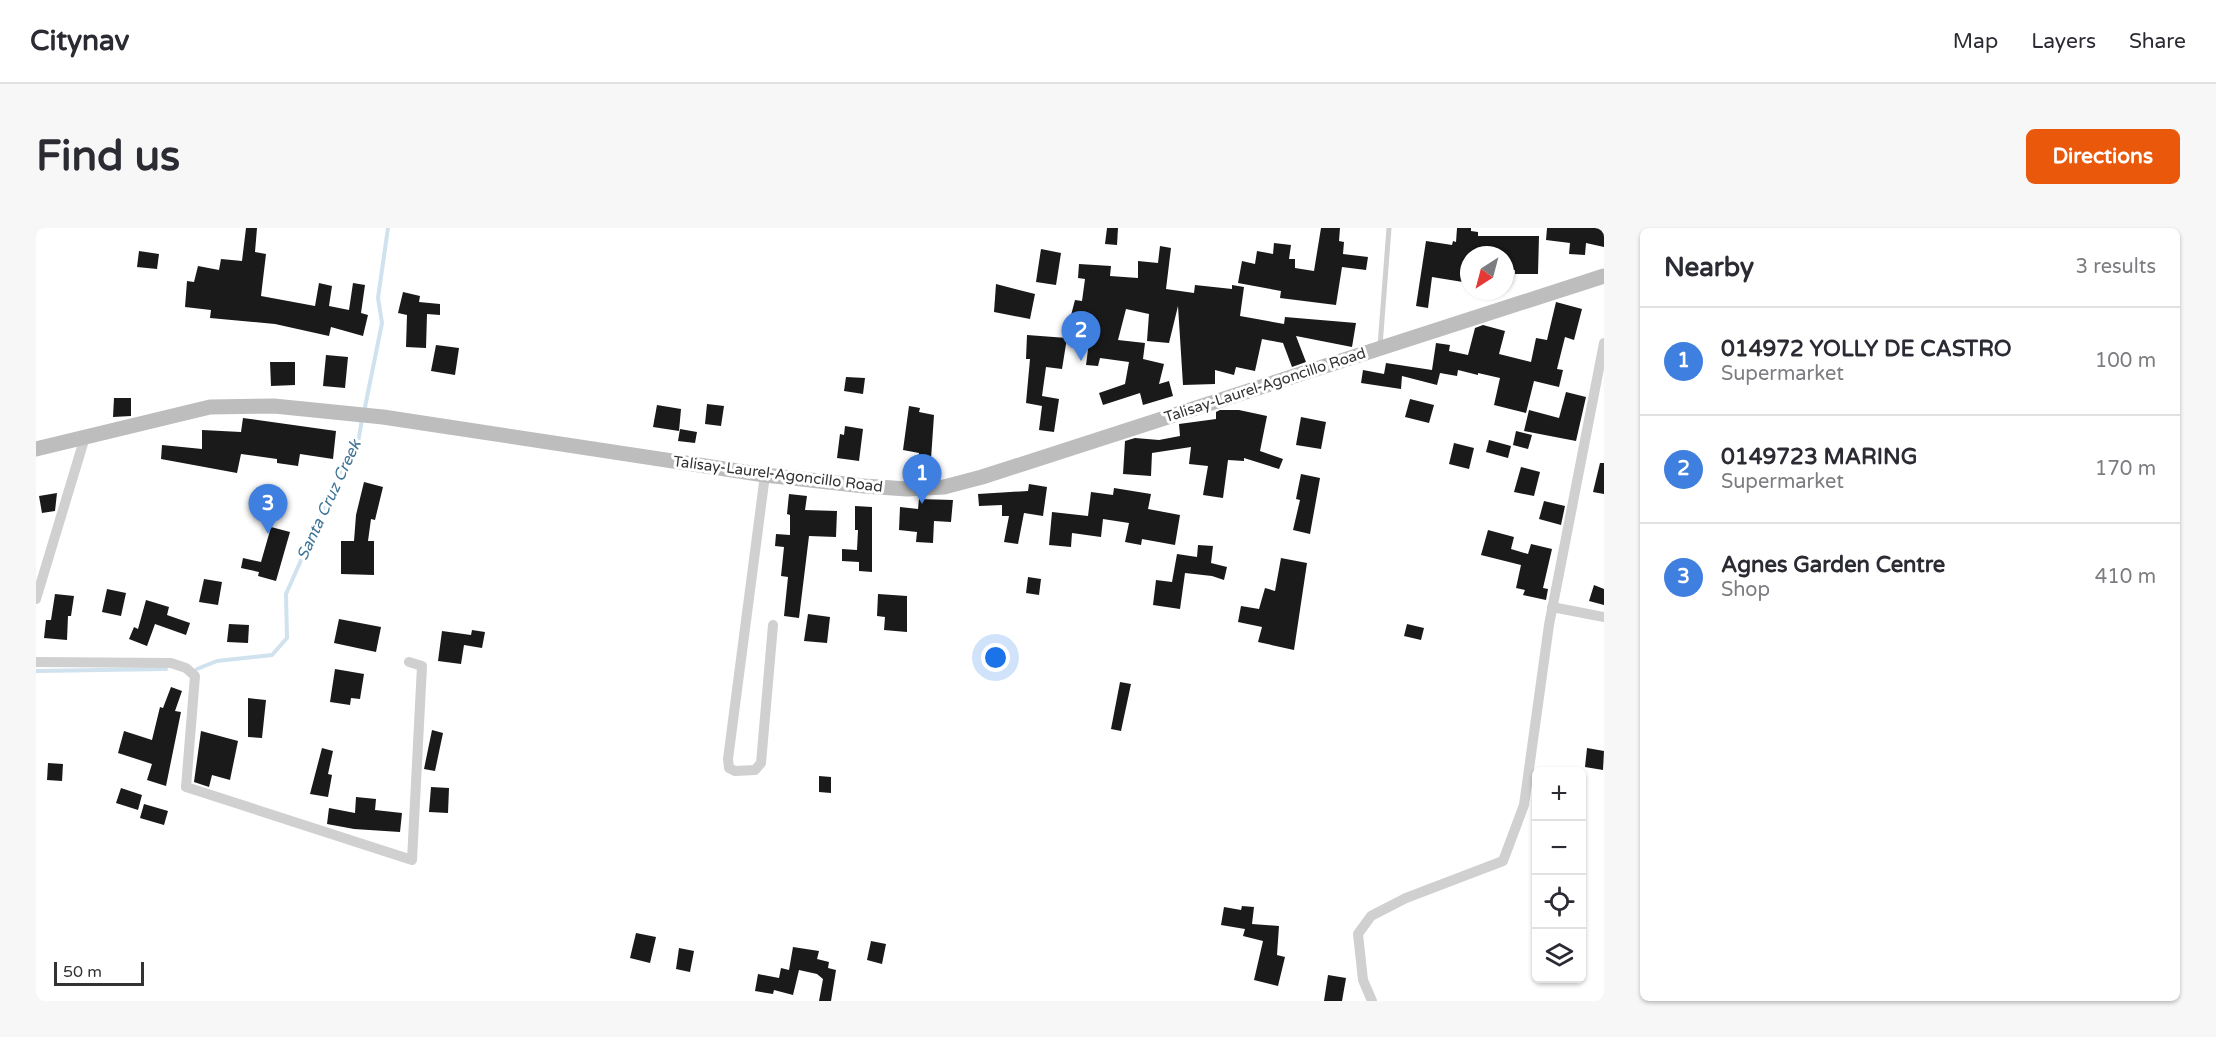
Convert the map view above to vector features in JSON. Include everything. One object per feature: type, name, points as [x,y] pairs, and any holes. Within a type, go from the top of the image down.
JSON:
[{"type":"main road","name":"Talisay-Laurel-Agoncillo Road","points":[[36,449],[210,407],[274,406],[383,417],[765,475],[907,489],[944,487],[982,477],[1604,276]]},
{"type":"street","points":[[1372,1001],[1363,980],[1358,934],[1371,916],[1406,898],[1503,861],[1524,806],[1552,607],[1604,343]]},
{"type":"street","points":[[36,599],[85,437]]},
{"type":"street","points":[[765,475],[728,759],[729,768],[735,771],[755,770],[761,763],[773,625]]},
{"type":"street","points":[[1552,607],[1604,617]]},
{"type":"street","points":[[36,662],[171,663],[186,668],[195,676],[186,787],[412,860],[422,666],[409,662]]},
{"type":"lane","points":[[1380,348],[1389,228]]},
{"type":"building","points":[[246,228],[257,228],[255,252],[266,254],[261,296],[315,306],[319,283],[332,286],[329,306],[349,310],[353,283],[365,285],[361,313],[368,315],[363,336],[331,327],[329,336],[275,324],[210,318],[211,310],[185,307],[187,281],[194,282],[198,266],[219,270],[221,259],[242,261]]},
{"type":"building","points":[[1107,228],[1118,228],[1117,245],[1105,244]]},
{"type":"building","points":[[1321,228],[1340,228],[1339,241],[1344,242],[1343,254],[1368,257],[1366,270],[1342,267],[1336,305],[1280,298],[1281,291],[1238,283],[1242,261],[1255,264],[1257,251],[1273,254],[1274,243],[1291,245],[1289,259],[1295,259],[1295,268],[1314,271]]},
{"type":"building","points":[[1457,228],[1471,228],[1471,231],[1478,232],[1478,236],[1539,236],[1538,274],[1515,274],[1514,246],[1460,246],[1460,282],[1432,277],[1428,308],[1416,306],[1426,241],[1452,245],[1453,241],[1456,242]]},
{"type":"building","points":[[1547,228],[1604,228],[1604,247],[1586,243],[1585,255],[1569,254],[1570,243],[1546,240]]},
{"type":"building","points":[[1160,246],[1171,248],[1166,289],[1194,293],[1195,285],[1232,289],[1232,285],[1244,287],[1240,316],[1284,324],[1285,317],[1356,323],[1352,347],[1296,336],[1306,362],[1292,367],[1283,343],[1262,339],[1255,371],[1236,367],[1234,375],[1215,370],[1215,384],[1183,385],[1178,306],[1169,343],[1147,341],[1149,314],[1126,309],[1118,340],[1145,343],[1143,359],[1164,364],[1159,384],[1169,381],[1173,396],[1143,405],[1140,393],[1103,405],[1099,393],[1125,384],[1129,362],[1100,358],[1098,366],[1086,365],[1089,342],[1095,325],[1070,319],[1075,300],[1082,301],[1085,279],[1078,278],[1079,264],[1111,266],[1110,276],[1138,278],[1138,261],[1158,263]]},
{"type":"building","points":[[1041,249],[1061,253],[1056,285],[1036,282]]},
{"type":"building","points":[[139,251],[159,254],[157,269],[137,267]]},
{"type":"building","points":[[996,284],[1035,294],[1030,319],[994,312]]},
{"type":"building","points":[[403,292],[420,296],[419,302],[440,304],[440,315],[427,314],[426,348],[406,347],[407,315],[398,313]]},
{"type":"building","points":[[1556,302],[1582,309],[1574,340],[1565,337],[1557,369],[1563,370],[1559,387],[1534,381],[1526,413],[1494,405],[1500,378],[1478,373],[1478,375],[1458,370],[1457,376],[1440,373],[1437,385],[1402,376],[1401,389],[1361,383],[1363,370],[1384,374],[1386,363],[1432,370],[1436,343],[1450,345],[1449,351],[1468,355],[1475,328],[1483,325],[1505,331],[1499,354],[1531,362],[1536,338],[1547,340]]},
{"type":"building","points":[[1027,335],[1067,338],[1062,369],[1046,367],[1042,396],[1059,399],[1054,432],[1039,430],[1042,406],[1026,403],[1030,359],[1026,359]]},
{"type":"building","points":[[436,345],[459,348],[455,375],[431,371]]},
{"type":"building","points":[[326,355],[348,357],[345,388],[323,386]]},
{"type":"building","points":[[270,362],[295,362],[295,385],[271,386]]},
{"type":"building","points":[[846,377],[865,378],[863,394],[844,391]]},
{"type":"building","points":[[1566,392],[1586,397],[1576,441],[1524,431],[1529,410],[1559,418]]},
{"type":"building","points":[[114,398],[131,398],[131,416],[113,417]]},
{"type":"building","points":[[1410,399],[1434,405],[1429,423],[1405,417]]},
{"type":"building","points":[[707,404],[724,406],[721,426],[705,424]]},
{"type":"building","points":[[657,405],[681,409],[679,431],[653,427]]},
{"type":"building","points":[[909,406],[920,408],[919,412],[934,415],[930,474],[917,472],[919,453],[903,450]]},
{"type":"building","points":[[1239,410],[1267,416],[1260,451],[1283,459],[1279,469],[1244,458],[1244,461],[1228,460],[1223,498],[1203,495],[1208,466],[1189,464],[1191,447],[1152,453],[1151,476],[1123,474],[1125,441],[1135,438],[1159,440],[1180,436],[1179,424],[1216,419],[1216,412]]},
{"type":"building","points":[[1301,417],[1326,422],[1321,449],[1296,445]]},
{"type":"building","points":[[243,418],[336,431],[333,459],[300,454],[298,466],[277,463],[277,459],[241,454],[237,473],[161,459],[162,445],[202,449],[202,430],[241,432]]},
{"type":"building","points":[[845,426],[863,429],[859,461],[837,458],[840,434],[844,435]]},
{"type":"building","points":[[680,429],[697,432],[695,443],[678,441]]},
{"type":"building","points":[[1516,431],[1532,435],[1528,449],[1513,445]]},
{"type":"building","points":[[1489,440],[1511,446],[1508,458],[1486,452]]},
{"type":"building","points":[[1454,443],[1474,448],[1469,469],[1449,464]]},
{"type":"building","points":[[1600,463],[1604,463],[1604,494],[1593,492]]},
{"type":"building","points":[[1521,467],[1540,472],[1534,496],[1514,492]]},
{"type":"building","points":[[1301,474],[1320,478],[1310,534],[1293,530],[1300,500],[1296,499]]},
{"type":"building","points":[[364,482],[383,487],[375,520],[371,519],[368,541],[374,541],[374,575],[341,574],[341,541],[354,541],[356,515]]},
{"type":"building","points":[[1029,484],[1047,487],[1043,516],[1024,513],[1018,544],[1004,542],[1009,516],[1002,516],[1002,505],[979,506],[978,494],[1028,491]]},
{"type":"building","points":[[1114,488],[1151,494],[1148,509],[1180,515],[1175,545],[1142,539],[1141,545],[1125,542],[1129,523],[1103,519],[1101,537],[1072,533],[1071,547],[1049,545],[1052,512],[1088,516],[1091,492],[1113,495]]},
{"type":"building","points":[[57,493],[55,511],[42,513],[39,496]]},
{"type":"building","points":[[789,494],[807,496],[805,510],[837,511],[836,537],[809,536],[799,618],[784,616],[788,577],[781,576],[784,547],[775,546],[776,534],[790,535],[790,515],[787,514]]},
{"type":"building","points":[[919,499],[953,500],[951,522],[934,521],[933,543],[916,542],[917,532],[899,530],[900,507],[918,509]]},
{"type":"building","points":[[1544,501],[1565,506],[1561,525],[1539,519]]},
{"type":"building","points":[[855,506],[872,507],[872,572],[859,571],[859,562],[842,561],[842,549],[857,550],[858,530],[855,530]]},
{"type":"building","points":[[271,527],[290,532],[276,581],[258,576],[259,572],[241,568],[243,558],[261,562]]},
{"type":"building","points":[[1488,530],[1514,537],[1511,549],[1528,554],[1531,544],[1552,549],[1543,588],[1548,589],[1546,600],[1523,595],[1525,590],[1516,588],[1521,565],[1481,555]]},
{"type":"building","points":[[1198,545],[1213,546],[1211,563],[1227,567],[1224,580],[1212,576],[1185,573],[1180,609],[1153,605],[1156,580],[1172,582],[1177,554],[1197,557]]},
{"type":"building","points":[[1281,558],[1307,563],[1294,650],[1258,642],[1262,627],[1238,622],[1241,606],[1259,609],[1265,588],[1275,591]]},
{"type":"building","points":[[1028,577],[1041,579],[1039,595],[1026,593]]},
{"type":"building","points":[[204,579],[222,582],[218,605],[199,602]]},
{"type":"building","points":[[1594,585],[1604,589],[1604,605],[1589,601]]},
{"type":"building","points":[[107,589],[126,593],[121,616],[102,612]]},
{"type":"building","points":[[55,594],[74,596],[71,616],[68,616],[67,640],[44,638],[46,620],[51,620]]},
{"type":"building","points":[[878,594],[907,596],[907,632],[884,630],[885,617],[877,616]]},
{"type":"building","points":[[146,600],[169,607],[167,615],[190,623],[186,635],[155,624],[147,646],[129,639],[134,627],[138,629]]},
{"type":"building","points":[[808,614],[830,617],[827,643],[804,641]]},
{"type":"building","points":[[339,619],[381,627],[376,652],[334,643]]},
{"type":"building","points":[[229,624],[249,625],[248,643],[227,642]]},
{"type":"building","points":[[1407,624],[1424,628],[1421,640],[1404,636]]},
{"type":"building","points":[[472,630],[485,632],[482,648],[464,645],[461,664],[438,661],[442,631],[471,635]]},
{"type":"building","points":[[335,669],[364,674],[360,699],[351,698],[350,705],[330,702]]},
{"type":"building","points":[[1120,682],[1131,684],[1121,731],[1111,729]]},
{"type":"building","points":[[171,687],[182,691],[175,711],[181,712],[166,786],[147,780],[152,764],[118,753],[124,731],[152,740],[160,707],[163,708]]},
{"type":"building","points":[[248,698],[266,700],[262,738],[248,737]]},
{"type":"building","points":[[432,730],[443,733],[435,771],[424,769]]},
{"type":"building","points":[[201,731],[238,741],[230,780],[212,775],[209,787],[194,782]]},
{"type":"building","points":[[322,748],[333,751],[328,774],[332,775],[328,797],[310,794]]},
{"type":"building","points":[[1587,748],[1604,751],[1603,770],[1585,767]]},
{"type":"building","points":[[48,763],[63,764],[62,781],[47,780]]},
{"type":"building","points":[[819,776],[831,777],[831,793],[819,792]]},
{"type":"building","points":[[431,787],[449,788],[448,813],[429,812]]},
{"type":"building","points":[[121,788],[142,795],[138,810],[116,803]]},
{"type":"building","points":[[356,797],[376,799],[375,810],[402,813],[400,832],[354,829],[327,824],[329,808],[355,813]]},
{"type":"building","points":[[144,804],[168,811],[164,825],[140,818]]},
{"type":"building","points":[[1242,906],[1254,907],[1252,924],[1279,926],[1277,955],[1285,957],[1278,986],[1254,980],[1263,941],[1243,936],[1245,929],[1221,925],[1224,907],[1241,910]]},
{"type":"building","points":[[636,933],[656,937],[650,963],[630,958]]},
{"type":"building","points":[[871,941],[886,944],[882,964],[867,960]]},
{"type":"building","points":[[793,947],[819,951],[817,959],[829,962],[828,968],[836,970],[831,1001],[819,1001],[823,979],[817,974],[799,970],[793,995],[774,990],[773,994],[755,991],[758,974],[779,978],[781,968],[789,970]]},
{"type":"building","points":[[679,948],[694,951],[690,972],[676,969]]},
{"type":"building","points":[[1328,975],[1346,978],[1342,1001],[1324,1001]]},
{"type":"waterway","name":"Santa Cruz Creek","points":[[364,412],[382,323],[378,298],[388,228]]},
{"type":"waterway","name":"Santa Cruz Creek","points":[[197,669],[217,661],[272,655],[287,638],[286,594],[343,466],[358,443],[362,419]]},
{"type":"waterway","name":"Santa Cruz Creek","points":[[36,671],[166,669]]},
{"type":"place","name":"0149723 MARING","points":[[1081,361]]},
{"type":"place","name":"014972 YOLLY DE CASTRO","points":[[922,504]]},
{"type":"place","name":"Agnes Garden Centre","points":[[268,534]]}]
